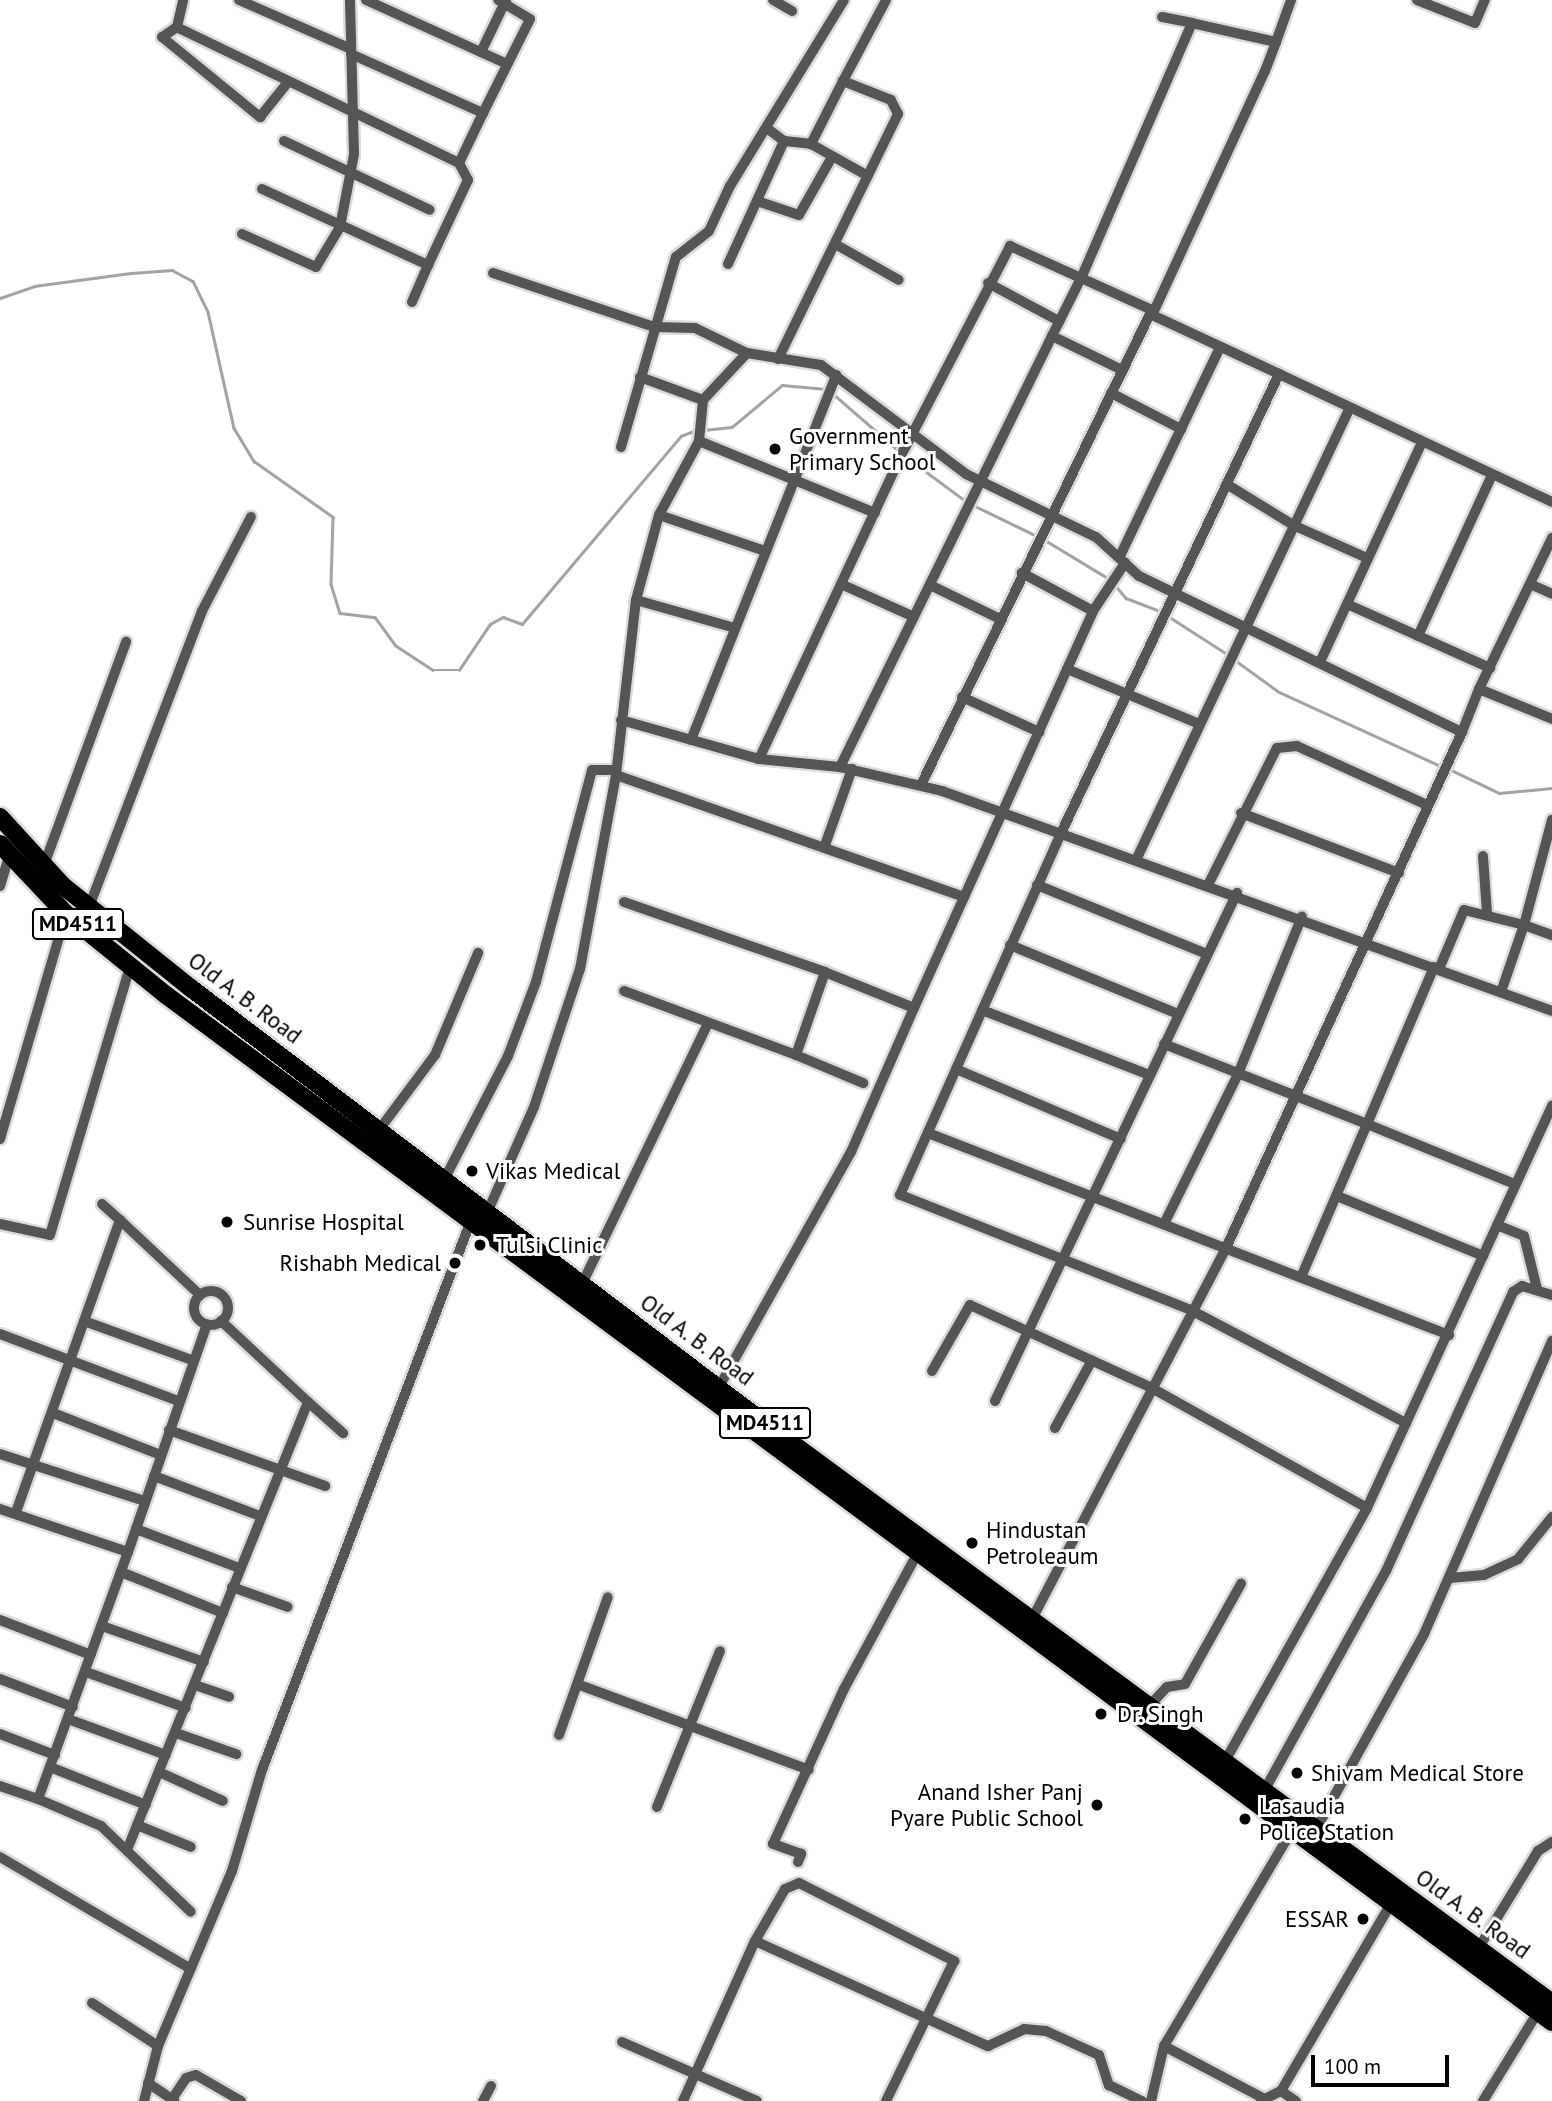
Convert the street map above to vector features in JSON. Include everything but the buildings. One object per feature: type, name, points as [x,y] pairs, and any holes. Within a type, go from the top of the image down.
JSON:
[{"type":"main road","name":"Old A. B. Road","points":[[0,817],[44,866],[89,907],[192,989],[719,1387],[1153,1703],[1224,1763],[1478,1949],[1547,2012]]},
{"type":"main road","name":"Old A. B. Road","points":[[5,849],[66,914],[178,1004],[917,1554],[1392,1902],[1547,2012]]},
{"type":"main road","points":[[178,1004],[192,989]]},
{"type":"street","points":[[177,27],[183,0]]},
{"type":"street","points":[[239,0],[483,113]]},
{"type":"street","points":[[242,234],[316,267],[340,227],[351,173],[354,115],[350,0]]},
{"type":"street","points":[[366,0],[508,64]]},
{"type":"street","points":[[773,0],[792,11]]},
{"type":"street","points":[[621,447],[654,327],[677,257],[705,237],[844,0]]},
{"type":"street","points":[[811,144],[886,0]]},
{"type":"street","points":[[759,759],[905,448],[988,283],[1010,246],[1154,311],[1276,42],[1291,0]]},
{"type":"street","points":[[1417,0],[1475,23],[1485,0]]},
{"type":"street","points":[[459,163],[530,19],[503,1],[481,52]]},
{"type":"street","points":[[1163,17],[1276,42]]},
{"type":"street","points":[[839,767],[1081,278],[1192,23]]},
{"type":"street","points":[[288,82],[260,117],[164,43],[163,33],[177,27],[288,82],[354,115],[459,163],[468,180],[412,302]]},
{"type":"street","points":[[778,359],[868,176],[898,106],[843,81]]},
{"type":"street","points":[[768,129],[784,141],[811,144],[868,176]]},
{"type":"street","points":[[284,141],[430,210]]},
{"type":"street","points":[[728,264],[784,141]]},
{"type":"street","points":[[757,201],[799,215],[832,157]]},
{"type":"street","points":[[262,190],[428,265]]},
{"type":"street","points":[[835,244],[899,280]]},
{"type":"street","points":[[493,273],[654,327],[695,328],[747,354],[778,359],[804,359],[912,437],[982,480],[1051,512],[1123,559],[1170,600],[1245,628],[1462,732]]},
{"type":"street","points":[[988,283],[1059,321]]},
{"type":"street","points":[[921,785],[1045,523],[1150,314],[1552,502]]},
{"type":"street","points":[[1052,336],[1122,370]]},
{"type":"street","points":[[719,1387],[851,1152],[1093,611],[1113,581],[1220,347]]},
{"type":"street","points":[[487,1213],[534,1107],[580,969],[616,772],[636,600],[659,515],[699,437],[703,400],[747,354]]},
{"type":"street","points":[[1279,374],[1228,485],[1159,622],[1037,885],[900,1195],[1191,1310],[1406,1423]]},
{"type":"street","points":[[640,377],[703,400]]},
{"type":"street","points":[[691,740],[834,380]]},
{"type":"street","points":[[1111,394],[1181,429]]},
{"type":"street","points":[[1137,858],[1350,408]]},
{"type":"street","points":[[699,437],[875,513]]},
{"type":"street","points":[[1320,662],[1422,442]]},
{"type":"street","points":[[1418,636],[1492,475]]},
{"type":"street","points":[[1228,485],[1293,525],[1367,558]]},
{"type":"street","points":[[659,515],[765,551]]},
{"type":"street","points":[[89,907],[202,611],[251,517]]},
{"type":"street","points":[[1033,1616],[1150,1387],[1226,1248],[1399,873],[1479,689],[1551,542]]},
{"type":"street","points":[[1022,573],[1093,611]]},
{"type":"street","points":[[841,584],[914,617]]},
{"type":"street","points":[[1530,584],[1552,594]]},
{"type":"street","points":[[930,585],[1000,619]]},
{"type":"street","points":[[636,600],[735,628]]},
{"type":"street","points":[[1347,604],[1490,668]]},
{"type":"street","points":[[44,866],[126,642]]},
{"type":"street","points":[[1068,669],[1199,724]]},
{"type":"street","points":[[1479,689],[1552,719]]},
{"type":"street","points":[[962,697],[1039,732]]},
{"type":"street","points":[[621,720],[759,759],[852,769],[921,785],[1062,831],[1302,916],[1552,1011]]},
{"type":"street","points":[[1209,883],[1265,762],[1286,746],[1427,805]]},
{"type":"street","points":[[824,848],[852,769]]},
{"type":"street","points":[[444,1180],[508,1056],[536,982],[592,770],[616,772],[964,897]]},
{"type":"street","points":[[1241,813],[1399,873]]},
{"type":"street","points":[[1501,992],[1524,925],[1540,854],[1552,820]]},
{"type":"street","points":[[0,886],[5,849]]},
{"type":"street","points":[[1540,854],[1552,859]]},
{"type":"street","points":[[1483,856],[1487,913]]},
{"type":"street","points":[[1037,885],[1207,954]]},
{"type":"street","points":[[995,1401],[1237,893]]},
{"type":"street","points":[[624,902],[825,972],[914,1008]]},
{"type":"street","points":[[1301,1277],[1464,910],[1487,913],[1552,935]]},
{"type":"street","points":[[1,1134],[66,914]]},
{"type":"street","points":[[1164,1224],[1238,1074],[1302,916]]},
{"type":"street","points":[[1010,945],[1178,1014]]},
{"type":"street","points":[[379,1130],[435,1055],[478,953]]},
{"type":"street","points":[[0,1224],[50,1236],[130,967]]},
{"type":"street","points":[[796,1055],[825,972]]},
{"type":"street","points":[[624,991],[863,1083]]},
{"type":"street","points":[[982,1010],[1150,1075]]},
{"type":"street","points":[[582,1284],[708,1023]]},
{"type":"street","points":[[1164,1044],[1515,1184]]},
{"type":"street","points":[[956,1069],[1121,1139]]},
{"type":"street","points":[[1224,1763],[1367,1508],[1449,1335],[1552,1105]]},
{"type":"street","points":[[928,1133],[1449,1335]]},
{"type":"street","points":[[1337,1196],[1483,1256]]},
{"type":"street","points":[[102,1204],[200,1295],[223,1296],[228,1309],[221,1321],[207,1324]]},
{"type":"street","points":[[16,1513],[120,1220]]},
{"type":"street","points":[[144,2101],[158,2046],[191,1969],[470,1223]]},
{"type":"street","points":[[1497,1225],[1524,1236],[1537,1289]]},
{"type":"street","points":[[1264,1791],[1386,1571],[1513,1292],[1522,1286],[1552,1295]]},
{"type":"street","points":[[200,1295],[194,1312],[207,1324]]},
{"type":"street","points":[[932,1371],[970,1305],[1150,1387],[1367,1508]]},
{"type":"street","points":[[85,1321],[192,1360]]},
{"type":"street","points":[[221,1321],[343,1433]]},
{"type":"street","points":[[38,1799],[86,1672],[192,1360],[207,1324]]},
{"type":"street","points":[[0,1334],[70,1365],[178,1401]]},
{"type":"street","points":[[1315,1829],[1450,1578],[1552,1341]]},
{"type":"street","points":[[1055,1428],[1092,1360]]},
{"type":"street","points":[[127,1850],[186,1708],[278,1470],[308,1402]]},
{"type":"street","points":[[53,1413],[161,1455]]},
{"type":"street","points":[[169,1430],[325,1486]]},
{"type":"street","points":[[0,1454],[36,1462],[145,1501]]},
{"type":"street","points":[[154,1476],[260,1516]]},
{"type":"street","points":[[0,1509],[128,1552]]},
{"type":"street","points":[[1450,1578],[1484,1575],[1518,1559],[1552,1517]]},
{"type":"street","points":[[136,1529],[239,1568]]},
{"type":"street","points":[[798,1862],[800,1854],[773,1844],[917,1554]]},
{"type":"street","points":[[121,1572],[223,1612]]},
{"type":"street","points":[[1153,1703],[1167,1687],[1185,1684],[1241,1584]]},
{"type":"street","points":[[232,1587],[288,1607]]},
{"type":"street","points":[[559,1735],[607,1597]]},
{"type":"street","points":[[0,1620],[91,1655]]},
{"type":"street","points":[[102,1626],[204,1662]]},
{"type":"street","points":[[657,1807],[720,1651]]},
{"type":"street","points":[[86,1672],[186,1708]]},
{"type":"street","points":[[0,1679],[72,1707]]},
{"type":"street","points":[[577,1684],[809,1770]]},
{"type":"street","points":[[195,1685],[229,1697]]},
{"type":"street","points":[[68,1720],[166,1755]]},
{"type":"street","points":[[176,1732],[236,1754]]},
{"type":"street","points":[[0,1734],[55,1755]]},
{"type":"street","points":[[50,1767],[146,1805]]},
{"type":"street","points":[[159,1772],[223,1801]]},
{"type":"street","points":[[0,1786],[101,1826],[191,1912]]},
{"type":"street","points":[[137,1825],[191,1847]]},
{"type":"street","points":[[1151,2101],[1164,2046],[1293,1829]]},
{"type":"street","points":[[1478,1949],[1538,1851],[1552,1842]]},
{"type":"street","points":[[0,1857],[191,1969]]},
{"type":"street","points":[[683,2101],[755,1941],[785,1889],[799,1883],[952,1956],[953,1972],[886,2101]]},
{"type":"street","points":[[1164,2046],[1262,2099],[1281,2091],[1392,1902]]},
{"type":"street","points":[[755,1941],[988,2046],[1024,2029],[1046,2032],[1099,2055],[1109,2085],[1142,2101]]},
{"type":"street","points":[[92,2003],[158,2046]]},
{"type":"street","points":[[1483,2101],[1547,2012]]},
{"type":"street","points":[[622,2042],[757,2101]]},
{"type":"street","points":[[148,2083],[173,2100],[186,2078],[196,2075],[241,2101]]},
{"type":"street","points":[[483,2101],[491,2086]]},
{"type":"street","points":[[1281,2091],[1296,2101]]},
{"type":"waterway","points":[[0,298],[34,286],[132,273],[172,270],[193,281],[208,312],[234,428],[254,461],[333,517],[331,584],[340,613],[375,617],[395,645],[433,670],[459,670],[490,624],[503,617],[522,624],[681,436],[696,430]]},
{"type":"waterway","points":[[703,430],[732,427],[782,385],[826,389]]},
{"type":"waterway","points":[[831,392],[900,452]]},
{"type":"waterway","points":[[905,456],[967,502]]},
{"type":"waterway","points":[[973,505],[1039,537]]},
{"type":"waterway","points":[[1045,540],[1111,580]]},
{"type":"waterway","points":[[1115,585],[1126,598],[1162,612]]},
{"type":"waterway","points":[[1168,616],[1230,656]]},
{"type":"waterway","points":[[1235,660],[1279,692],[1443,767]]},
{"type":"waterway","points":[[1449,769],[1499,793],[1552,788]]},
{"type":"place","name":"Government Primary School","points":[[775,449]]},
{"type":"place","name":"Vikas Medical","points":[[472,1171]]},
{"type":"place","name":"Sunrise Hospital","points":[[227,1222]]},
{"type":"place","name":"Tulsi Clinic","points":[[480,1245]]},
{"type":"place","name":"Rishabh Medical","points":[[455,1263]]},
{"type":"place","name":"Hindustan Petroleaum","points":[[972,1543]]},
{"type":"place","name":"Dr. Singh","points":[[1101,1714]]},
{"type":"place","name":"Shivam Medical Store","points":[[1297,1773]]},
{"type":"place","name":"Anand Isher Panj Pyare Public School","points":[[1097,1805]]},
{"type":"place","name":"Lasaudia Police Station","points":[[1245,1819]]},
{"type":"place","name":"ESSAR","points":[[1363,1919]]}]
